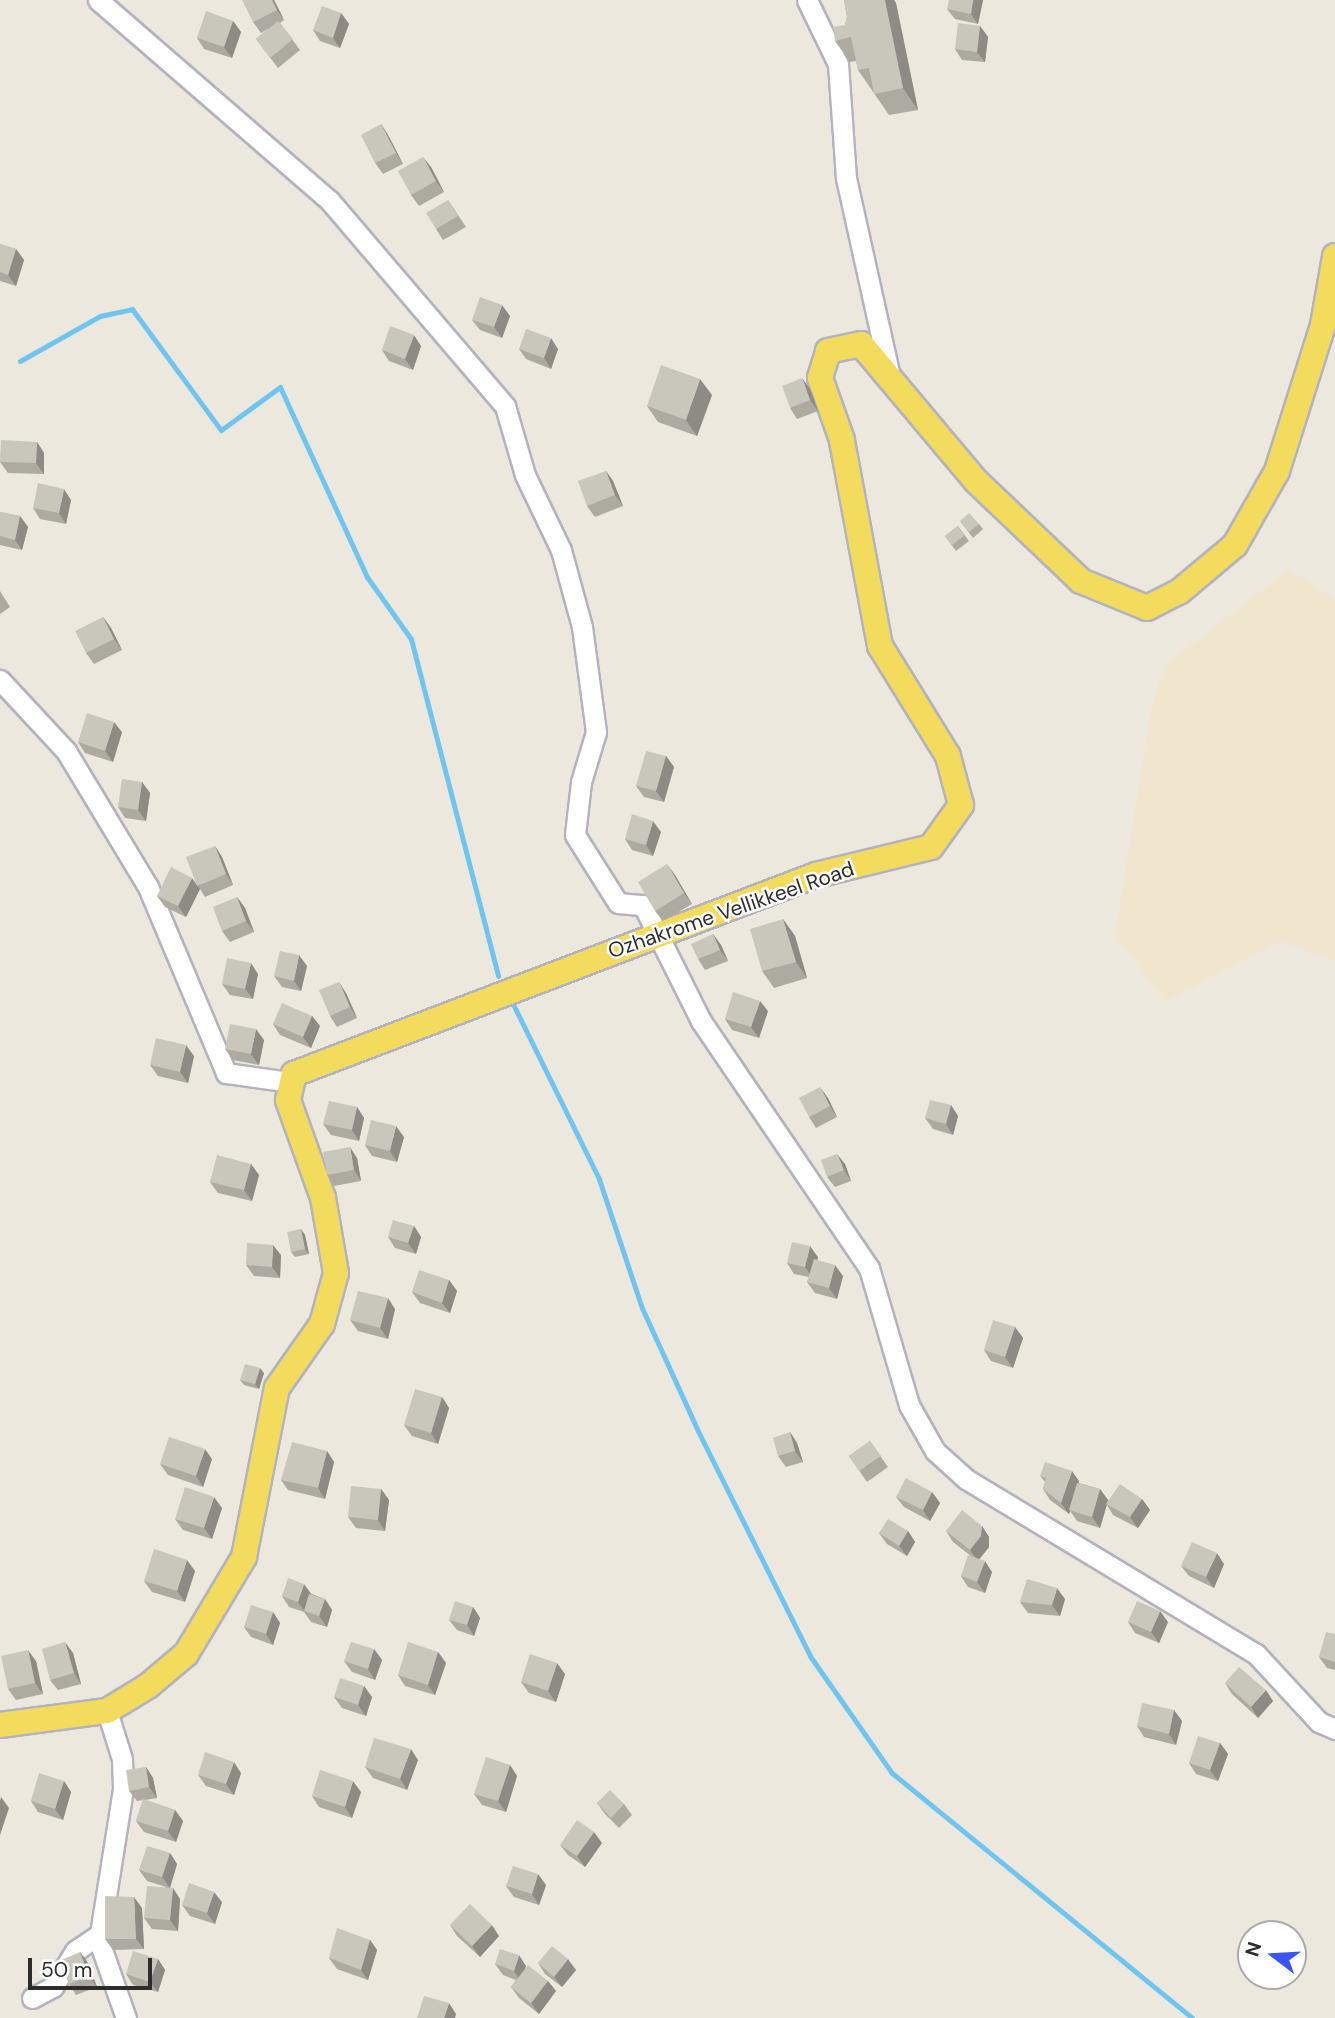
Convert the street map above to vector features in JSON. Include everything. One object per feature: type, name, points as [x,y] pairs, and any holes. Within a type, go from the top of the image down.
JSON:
[{"type":"main road","name":"Ozhakrome Vellikkeel Road","points":[[289,1082],[303,1068],[816,875],[931,846],[961,805],[948,757],[880,646],[842,440],[820,377],[828,351],[861,344],[976,481],[1081,581],[1147,608],[1180,592],[1235,545],[1277,471],[1323,325],[1335,256]]},
{"type":"main road","points":[[0,1725],[107,1710],[186,1654],[215,1613],[244,1556],[276,1388],[322,1324],[336,1273],[323,1198],[294,1122],[289,1082]]},
{"type":"street","points":[[98,0],[329,200],[505,406],[525,475],[561,550],[582,626],[596,732],[581,782],[575,835],[618,903],[643,905],[701,1021],[869,1268],[909,1405],[935,1451],[966,1479],[1256,1654],[1319,1722],[1335,1729]]},
{"type":"street","points":[[807,0],[838,64],[846,178],[890,378]]},
{"type":"street","points":[[0,680],[66,751],[148,887],[226,1073],[289,1082]]},
{"type":"street","points":[[107,1710],[122,1759],[123,1789],[100,1934],[126,2018]]},
{"type":"street","points":[[32,1998],[52,1987],[75,1951],[100,1934]]},
{"type":"shaded area","points":[[1289,569],[1335,600],[1335,961],[1280,941],[1165,1002],[1115,935],[1151,710],[1164,666]]},
{"type":"building","points":[[242,0],[272,0],[277,10],[253,22]]},
{"type":"building","points":[[844,0],[885,0],[903,88],[874,94],[869,68],[858,70],[851,37],[835,41],[833,27],[845,25],[847,17]]},
{"type":"building","points":[[949,0],[973,0],[971,14],[947,9]]},
{"type":"building","points":[[322,6],[341,13],[333,38],[313,30]]},
{"type":"building","points":[[206,11],[233,21],[224,47],[197,38]]},
{"type":"building","points":[[278,21],[293,39],[270,58],[256,39]]},
{"type":"building","points":[[958,23],[980,26],[977,52],[955,49]]},
{"type":"building","points":[[381,124],[396,153],[375,163],[361,135]]},
{"type":"building","points":[[423,157],[436,181],[411,195],[398,171]]},
{"type":"building","points":[[448,200],[458,216],[436,229],[426,213]]},
{"type":"building","points":[[0,244],[16,249],[8,275],[0,272]]},
{"type":"building","points":[[480,297],[502,305],[494,327],[472,320]]},
{"type":"building","points":[[390,326],[414,335],[405,359],[382,350]]},
{"type":"building","points":[[526,329],[551,338],[544,358],[519,349]]},
{"type":"building","points":[[661,365],[700,379],[686,420],[647,406]]},
{"type":"building","points":[[802,378],[810,400],[790,408],[782,386]]},
{"type":"building","points":[[1,440],[37,442],[36,463],[0,462]]},
{"type":"building","points":[[606,471],[615,495],[587,506],[578,481]]},
{"type":"building","points":[[38,483],[64,489],[59,513],[33,508]]},
{"type":"building","points":[[0,512],[20,516],[15,540],[0,536]]},
{"type":"building","points":[[969,513],[979,524],[969,532],[960,521]]},
{"type":"building","points":[[958,526],[965,535],[952,545],[945,536]]},
{"type":"building","points":[[103,617],[114,639],[86,653],[75,631]]},
{"type":"building","points":[[87,713],[114,722],[105,751],[78,742]]},
{"type":"building","points":[[646,751],[666,756],[656,791],[636,786]]},
{"type":"building","points":[[122,779],[142,782],[138,810],[118,807]]},
{"type":"building","points":[[632,814],[653,821],[646,845],[625,839]]},
{"type":"building","points":[[215,846],[226,874],[197,886],[186,857]]},
{"type":"building","points":[[667,864],[684,893],[655,911],[638,882]]},
{"type":"building","points":[[171,867],[192,878],[178,906],[157,896]]},
{"type":"building","points":[[237,897],[246,921],[222,931],[213,907]]},
{"type":"building","points":[[783,919],[796,962],[762,971],[750,929]]},
{"type":"building","points":[[713,934],[720,950],[698,959],[691,944]]},
{"type":"building","points":[[280,951],[299,955],[294,981],[274,976]]},
{"type":"building","points":[[227,958],[251,963],[245,989],[222,984]]},
{"type":"building","points":[[339,982],[350,1007],[330,1016],[319,990]]},
{"type":"building","points":[[733,992],[760,1001],[751,1027],[725,1019]]},
{"type":"building","points":[[282,1003],[312,1016],[303,1037],[273,1024]]},
{"type":"building","points":[[230,1024],[256,1029],[251,1054],[225,1049]]},
{"type":"building","points":[[156,1038],[186,1045],[180,1072],[150,1065]]},
{"type":"building","points":[[820,1087],[830,1106],[809,1117],[799,1098]]},
{"type":"building","points":[[930,1100],[951,1105],[946,1124],[925,1118]]},
{"type":"building","points":[[329,1101],[357,1107],[352,1130],[323,1124]]},
{"type":"building","points":[[371,1120],[396,1126],[390,1151],[365,1145]]},
{"type":"building","points":[[350,1147],[354,1170],[327,1175],[323,1152]]},
{"type":"building","points":[[837,1154],[844,1170],[827,1177],[821,1160]]},
{"type":"building","points":[[217,1155],[251,1164],[244,1190],[210,1182]]},
{"type":"building","points":[[393,1220],[414,1226],[408,1243],[388,1237]]},
{"type":"building","points":[[301,1229],[305,1249],[291,1252],[287,1232]]},
{"type":"building","points":[[792,1242],[810,1246],[805,1267],[787,1263]]},
{"type":"building","points":[[247,1243],[273,1245],[272,1267],[246,1265]]},
{"type":"building","points":[[814,1259],[835,1265],[829,1288],[807,1282]]},
{"type":"building","points":[[419,1270],[449,1280],[442,1303],[412,1292]]},
{"type":"building","points":[[358,1291],[388,1298],[380,1328],[350,1320]]},
{"type":"building","points":[[993,1320],[1015,1327],[1005,1357],[984,1350]]},
{"type":"building","points":[[245,1364],[260,1368],[255,1384],[240,1380]]},
{"type":"building","points":[[415,1389],[442,1397],[431,1433],[404,1425]]},
{"type":"building","points":[[790,1432],[795,1451],[778,1456],[773,1438]]},
{"type":"building","points":[[169,1437],[205,1449],[196,1476],[160,1464]]},
{"type":"building","points":[[870,1441],[881,1456],[859,1471],[849,1456]]},
{"type":"building","points":[[292,1442],[327,1451],[318,1488],[281,1480]]},
{"type":"building","points":[[1045,1462],[1072,1471],[1061,1503],[1043,1489],[1046,1478],[1040,1476]]},
{"type":"building","points":[[906,1478],[932,1492],[923,1510],[896,1497]]},
{"type":"building","points":[[1077,1483],[1100,1489],[1092,1517],[1069,1510]]},
{"type":"building","points":[[1120,1484],[1142,1499],[1130,1517],[1106,1504]]},
{"type":"building","points":[[351,1486],[381,1489],[378,1520],[348,1517]]},
{"type":"building","points":[[185,1487],[214,1497],[204,1528],[175,1519]]},
{"type":"building","points":[[962,1510],[982,1526],[981,1536],[970,1550],[946,1531]]},
{"type":"building","points":[[888,1519],[908,1531],[899,1546],[879,1533]]},
{"type":"building","points":[[1192,1542],[1217,1553],[1206,1577],[1181,1566]]},
{"type":"building","points":[[154,1549],[187,1560],[177,1591],[144,1581]]},
{"type":"building","points":[[968,1555],[985,1561],[977,1582],[961,1576]]},
{"type":"building","points":[[288,1578],[304,1584],[298,1602],[282,1596]]},
{"type":"building","points":[[1027,1579],[1057,1588],[1052,1605],[1020,1602]]},
{"type":"building","points":[[309,1594],[325,1599],[319,1616],[304,1611]]},
{"type":"building","points":[[455,1601],[473,1607],[467,1625],[449,1620]]},
{"type":"building","points":[[1137,1601],[1160,1611],[1151,1632],[1128,1622]]},
{"type":"building","points":[[251,1605],[273,1612],[266,1634],[244,1627]]},
{"type":"building","points":[[1326,1632],[1335,1634],[1335,1662],[1319,1657]]},
{"type":"building","points":[[65,1642],[74,1673],[50,1680],[42,1649]]},
{"type":"building","points":[[351,1642],[374,1649],[368,1669],[344,1661]]},
{"type":"building","points":[[408,1642],[438,1652],[428,1685],[398,1675]]},
{"type":"building","points":[[28,1650],[35,1683],[8,1689],[1,1656]]},
{"type":"building","points":[[530,1654],[557,1663],[548,1691],[521,1682]]},
{"type":"building","points":[[1239,1667],[1266,1690],[1251,1707],[1225,1683]]},
{"type":"building","points":[[340,1678],[364,1686],[358,1705],[334,1697]]},
{"type":"building","points":[[1142,1703],[1174,1710],[1169,1734],[1137,1726]]},
{"type":"building","points":[[1198,1736],[1220,1743],[1210,1770],[1189,1763]]},
{"type":"building","points":[[374,1738],[411,1749],[400,1779],[365,1767]]},
{"type":"building","points":[[205,1752],[234,1762],[226,1784],[198,1775]]},
{"type":"building","points":[[486,1757],[510,1765],[498,1801],[474,1794]]},
{"type":"building","points":[[146,1767],[149,1787],[129,1791],[126,1770]]},
{"type":"building","points":[[320,1770],[353,1781],[345,1807],[312,1796]]},
{"type":"building","points":[[39,1773],[64,1781],[55,1809],[31,1801]]},
{"type":"building","points":[[610,1790],[624,1804],[611,1818],[597,1803]]},
{"type":"building","points":[[143,1799],[175,1810],[168,1831],[136,1821]]},
{"type":"building","points":[[577,1820],[594,1832],[577,1856],[560,1845]]},
{"type":"building","points":[[147,1846],[170,1853],[162,1877],[139,1870]]},
{"type":"building","points":[[513,1866],[538,1874],[532,1894],[506,1886]]},
{"type":"building","points":[[189,1883],[214,1892],[207,1913],[182,1905]]},
{"type":"building","points":[[147,1886],[173,1888],[170,1920],[144,1918]]},
{"type":"building","points":[[105,1896],[134,1897],[136,1939],[105,1939]]},
{"type":"building","points":[[470,1904],[492,1925],[472,1946],[450,1925]]},
{"type":"building","points":[[337,1928],[370,1940],[361,1970],[329,1958]]},
{"type":"building","points":[[552,1946],[568,1959],[554,1977],[538,1963]]},
{"type":"building","points":[[500,1949],[519,1955],[514,1971],[495,1964]]},
{"type":"building","points":[[133,1951],[158,1959],[150,1982],[126,1974]]},
{"type":"building","points":[[80,1952],[89,1976],[69,1984],[59,1961]]},
{"type":"building","points":[[528,1965],[548,1981],[531,2003],[511,1987]]},
{"type":"building","points":[[424,1996],[449,2003],[444,2018],[417,2018]]},
{"type":"waterway","points":[[20,361],[100,316],[132,309],[221,430],[280,387],[367,577],[411,639],[498,976]]},
{"type":"waterway","points":[[512,1002],[599,1179],[642,1308],[698,1431],[810,1656],[892,1773],[1192,2018]]}]
